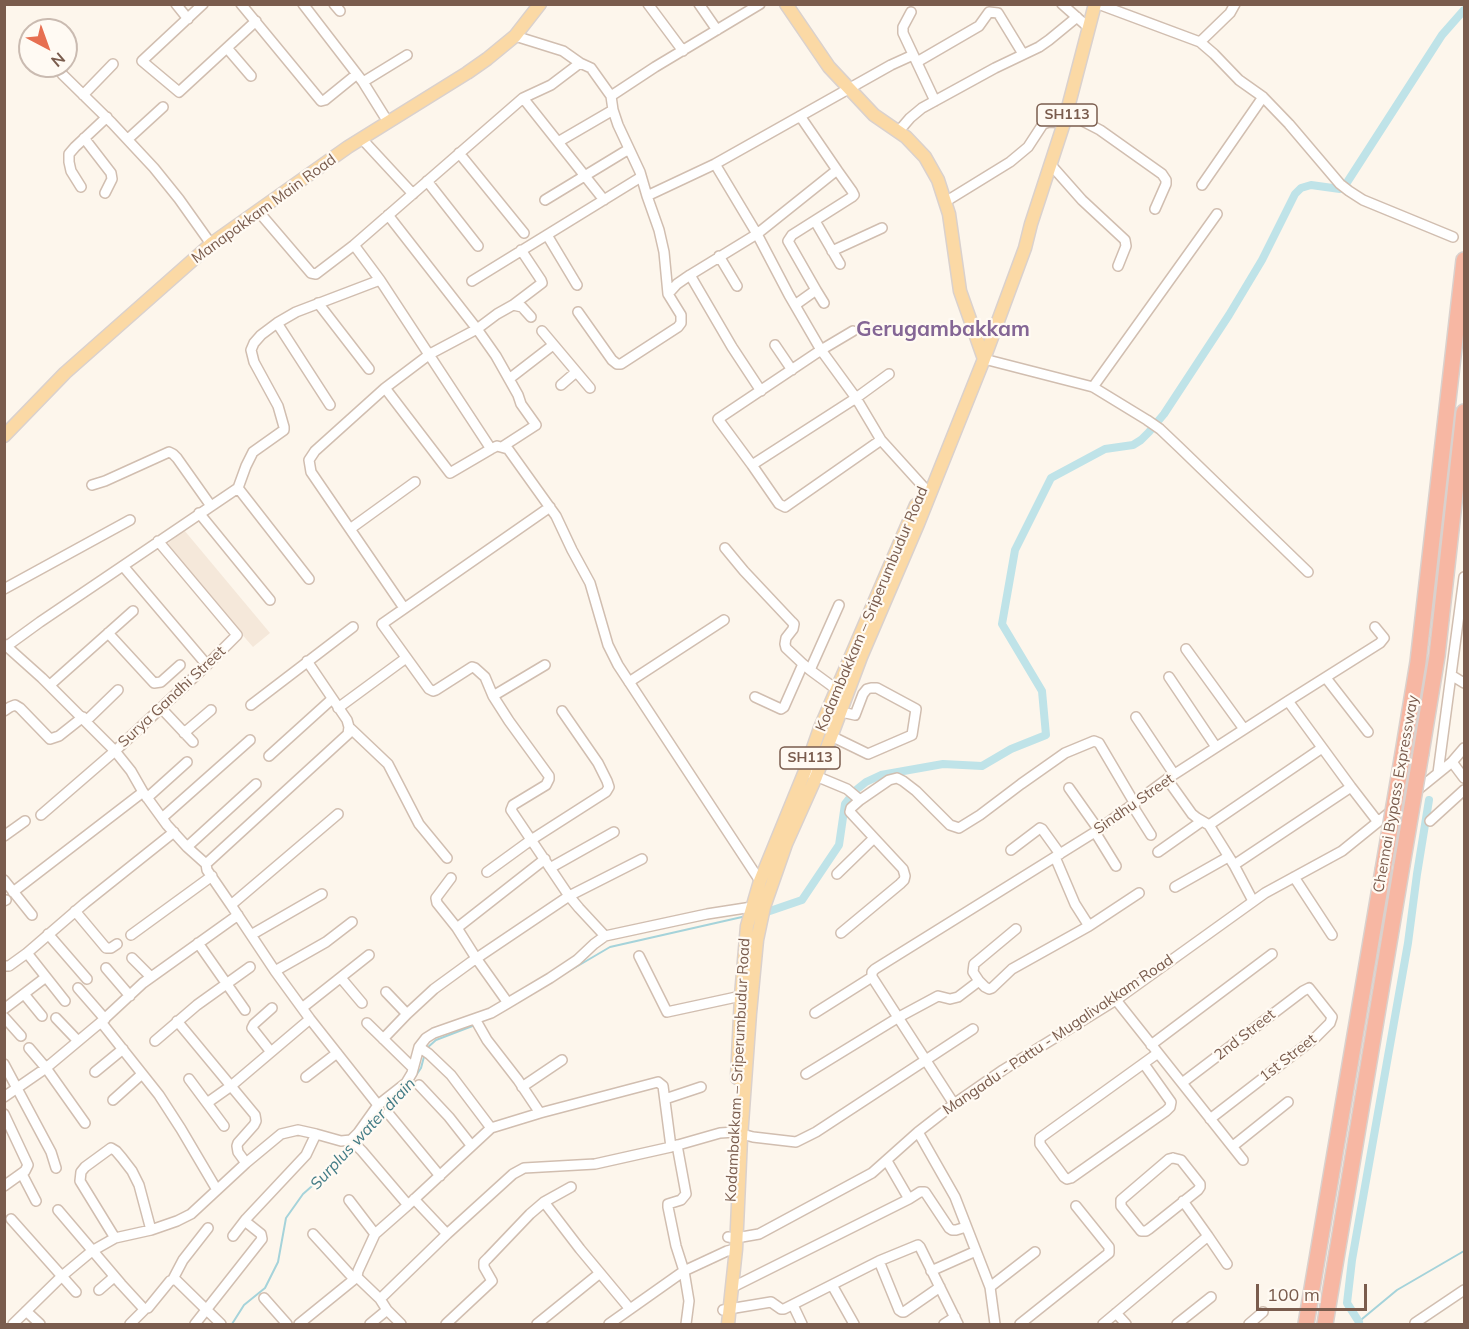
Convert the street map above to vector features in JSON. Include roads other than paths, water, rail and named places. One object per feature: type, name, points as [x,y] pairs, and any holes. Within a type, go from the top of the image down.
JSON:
[{"type":"highway","name":"Chennai Bypass Expressway","points":[[1305,1324],[1418,662],[1464,260]]},
{"type":"highway","name":"Chennai Bypass Expressway","points":[[1325,1324],[1437,656],[1464,412]]},
{"type":"main road","name":"Manapakkam Main Road","points":[[4,436],[65,373],[211,244],[348,147],[467,73],[515,36],[540,4]]},
{"type":"main road","points":[[786,4],[829,67],[874,115],[906,137],[925,157],[938,180],[948,214],[960,291],[984,359]]},
{"type":"main road","name":"Kodambakkam – Sriperumbudur Road","points":[[721,1324],[731,1288],[741,996],[747,926],[786,844],[811,774],[820,728],[842,694],[926,490],[984,359],[1024,248],[1066,118],[1096,4]]},
{"type":"main road","name":"Kodambakkam – Sriperumbudur Road","points":[[926,490],[951,416],[977,360],[1016,247],[1030,224]]},
{"type":"main road","name":"Kodambakkam – Sriperumbudur Road","points":[[738,1133],[757,940],[760,881],[831,736],[841,712],[842,694]]},
{"type":"main road","name":"Kodambakkam – Sriperumbudur Road","points":[[728,1324],[726,1309],[732,1244]]},
{"type":"street","points":[[176,4],[188,19]]},
{"type":"street","points":[[203,4],[142,61],[179,93],[256,21]]},
{"type":"street","points":[[241,4],[321,101],[360,78],[407,55]]},
{"type":"street","points":[[303,4],[360,78],[388,122]]},
{"type":"street","points":[[648,4],[683,51]]},
{"type":"street","points":[[699,4],[717,30]]},
{"type":"street","points":[[611,96],[760,4]]},
{"type":"street","points":[[1062,4],[1089,28]]},
{"type":"street","points":[[1096,4],[1200,42],[1239,80],[1263,98],[1289,124],[1340,184],[1349,191],[1363,200],[1453,237]]},
{"type":"street","points":[[1200,42],[1230,13],[1236,4]]},
{"type":"street","points":[[911,12],[905,21],[903,33],[934,101]]},
{"type":"street","points":[[647,196],[715,164],[891,65],[915,58],[979,26],[989,12],[998,13],[1023,54]]},
{"type":"street","points":[[898,132],[922,108],[1050,40],[1077,17]]},
{"type":"street","points":[[515,36],[563,51],[591,68],[611,96],[618,125],[640,172],[659,231],[664,252],[668,294],[681,315],[681,323],[621,364],[612,360],[579,312]]},
{"type":"street","points":[[227,48],[251,76]]},
{"type":"street","points":[[258,211],[311,273],[316,274],[354,245],[523,98],[550,85],[580,63]]},
{"type":"street","points":[[83,94],[113,64]]},
{"type":"street","points":[[66,78],[128,139],[179,199],[211,244]]},
{"type":"street","points":[[523,98],[604,200]]},
{"type":"street","points":[[1202,185],[1263,98]]},
{"type":"street","points":[[128,139],[163,107]]},
{"type":"street","points":[[558,142],[613,110]]},
{"type":"street","points":[[800,116],[854,195],[792,235],[788,241],[824,303]]},
{"type":"street","points":[[81,187],[71,171],[69,154],[107,117]]},
{"type":"street","points":[[945,202],[1010,162],[1028,147],[1043,124],[1066,118],[1101,130],[1162,174],[1166,184],[1155,209]]},
{"type":"street","points":[[84,138],[111,173],[112,179],[105,193]]},
{"type":"street","points":[[362,139],[412,194]]},
{"type":"street","points":[[545,200],[629,149]]},
{"type":"street","points":[[459,153],[524,233]]},
{"type":"street","points":[[715,164],[757,234],[821,350],[856,398],[881,440],[926,490]]},
{"type":"street","points":[[1051,165],[1082,200],[1123,237],[1126,246],[1118,266]]},
{"type":"street","points":[[668,294],[690,274],[757,234],[837,170]]},
{"type":"street","points":[[472,280],[641,177]]},
{"type":"street","points":[[427,181],[478,246]]},
{"type":"street","points":[[1093,387],[1217,214]]},
{"type":"street","points":[[388,216],[477,329],[536,425],[502,447]]},
{"type":"street","points":[[815,221],[840,264]]},
{"type":"street","points":[[832,251],[882,228]]},
{"type":"street","points":[[547,235],[577,285]]},
{"type":"street","points":[[354,245],[430,354],[491,449]]},
{"type":"street","points":[[404,608],[311,472],[309,460],[315,451],[385,388],[430,354],[477,329],[542,283],[521,250]]},
{"type":"street","points":[[719,256],[737,286]]},
{"type":"street","points":[[690,274],[760,391]]},
{"type":"street","points":[[378,1105],[302,1008],[207,870],[206,864],[187,847],[162,818],[115,751],[50,685],[6,645],[238,488],[253,452],[284,430],[278,406],[254,362],[251,350],[254,343],[277,322],[296,312],[380,280]]},
{"type":"street","points":[[795,304],[816,290]]},
{"type":"street","points":[[318,303],[369,369]]},
{"type":"street","points":[[513,305],[522,307],[531,317]]},
{"type":"street","points":[[277,322],[330,405]]},
{"type":"street","points":[[542,331],[590,388]]},
{"type":"street","points":[[853,331],[718,419],[779,504],[785,507],[881,440]]},
{"type":"street","points":[[509,379],[553,345]]},
{"type":"street","points":[[775,345],[792,370]]},
{"type":"street","points":[[984,359],[1093,387],[1147,420],[1160,429],[1308,572]]},
{"type":"street","points":[[561,385],[576,372]]},
{"type":"street","points":[[752,465],[889,374]]},
{"type":"street","points":[[385,388],[450,473],[497,446],[508,449],[556,516],[587,578],[608,645],[629,682],[760,881]]},
{"type":"street","points":[[92,485],[169,452],[177,458],[211,506]]},
{"type":"street","points":[[350,529],[415,482]]},
{"type":"street","points":[[238,488],[309,579]]},
{"type":"street","points":[[550,507],[382,624],[427,687],[433,691],[472,667],[485,677],[493,696],[549,776],[546,785],[511,807],[511,810],[569,896],[605,936]]},
{"type":"street","points":[[199,513],[270,600]]},
{"type":"street","points":[[4,589],[130,520]]},
{"type":"street","name":"Surya Gandhi Street","points":[[41,815],[115,751],[237,635],[158,542]]},
{"type":"street","points":[[725,548],[794,624],[794,629],[786,638],[786,648],[842,694]]},
{"type":"street","points":[[123,566],[207,665]]},
{"type":"street","points":[[1438,773],[1464,577]]},
{"type":"street","points":[[755,697],[783,708],[839,605]]},
{"type":"street","points":[[50,685],[133,611]]},
{"type":"street","points":[[629,682],[724,620]]},
{"type":"street","points":[[250,705],[353,627]]},
{"type":"street","name":"Sindhu Street","points":[[815,1012],[872,977],[875,969],[1097,830],[1216,747],[1383,641],[1383,635],[1375,627]]},
{"type":"street","points":[[108,633],[154,684],[161,682],[180,665]]},
{"type":"street","points":[[1186,650],[1244,729]]},
{"type":"street","points":[[338,708],[406,658]]},
{"type":"street","points":[[206,864],[348,734],[347,720],[307,662]]},
{"type":"street","points":[[493,696],[544,665]]},
{"type":"street","points":[[1451,675],[1464,683]]},
{"type":"street","points":[[1169,677],[1216,747]]},
{"type":"street","points":[[1326,678],[1368,732]]},
{"type":"street","points":[[831,736],[868,754],[912,735],[916,709],[877,688],[867,688],[855,715],[841,712]]},
{"type":"street","points":[[4,711],[15,705],[20,708],[50,739],[59,736],[84,719],[118,690]]},
{"type":"street","points":[[269,756],[332,699]]},
{"type":"street","points":[[1288,701],[1378,822]]},
{"type":"street","points":[[161,708],[193,742]]},
{"type":"street","points":[[184,733],[211,710]]},
{"type":"street","points":[[487,872],[531,840],[606,792],[609,787],[598,763],[562,711]]},
{"type":"street","points":[[1136,717],[1192,814],[1205,823],[1234,865],[1253,901]]},
{"type":"street","points":[[349,727],[388,764],[419,824],[447,858]]},
{"type":"street","points":[[162,818],[250,740]]},
{"type":"street","points":[[841,933],[904,880],[903,869],[850,812],[858,798],[889,780],[897,778],[903,781],[950,825],[959,828],[1065,753],[1094,741],[1099,743],[1151,835]]},
{"type":"street","points":[[1158,852],[1322,748]]},
{"type":"street","name":"Mangadu - Pattu - Mugalivakkam Road","points":[[609,1324],[684,1270],[732,1244],[759,1234],[872,1173],[918,1132],[1003,1070],[1116,1000],[1265,893],[1342,851],[1452,762],[1464,748]]},
{"type":"street","points":[[13,892],[187,762]]},
{"type":"street","points":[[1452,762],[1464,778]]},
{"type":"street","points":[[811,774],[847,789],[858,798]]},
{"type":"street","points":[[187,847],[256,784]]},
{"type":"street","points":[[1234,865],[1351,787]]},
{"type":"street","points":[[1069,788],[1097,830],[1116,866]]},
{"type":"street","points":[[1430,820],[1464,790]]},
{"type":"street","points":[[231,905],[338,813]]},
{"type":"street","points":[[4,836],[25,820]]},
{"type":"street","points":[[1011,850],[1040,828],[1044,831],[1058,855],[1075,904],[1089,926]]},
{"type":"street","points":[[4,966],[9,966],[27,953],[75,911],[174,832]]},
{"type":"street","points":[[550,868],[614,832]]},
{"type":"street","points":[[837,874],[874,838]]},
{"type":"street","points":[[1174,887],[1228,857]]},
{"type":"street","points":[[383,1039],[434,989],[476,958],[569,896],[642,859]]},
{"type":"street","points":[[457,928],[545,860]]},
{"type":"street","points":[[131,935],[212,876]]},
{"type":"street","points":[[1294,877],[1332,935]]},
{"type":"street","points":[[451,878],[436,898],[439,907],[457,928],[508,1003]]},
{"type":"street","points":[[4,880],[32,915]]},
{"type":"street","points":[[1016,930],[974,964],[973,972],[989,989],[1012,969],[1089,926],[1139,893]]},
{"type":"street","points":[[251,935],[322,894]]},
{"type":"street","points":[[353,1142],[378,1105],[406,1083],[424,1050],[426,1038],[434,1033],[477,1023],[577,960],[605,936],[707,914],[758,907]]},
{"type":"street","points":[[75,911],[106,948],[117,945]]},
{"type":"street","points":[[4,1097],[46,1068],[151,977],[238,915]]},
{"type":"street","points":[[275,970],[326,942],[352,922]]},
{"type":"street","points":[[48,934],[87,979]]},
{"type":"street","points":[[198,943],[244,1010]]},
{"type":"street","points":[[27,953],[65,1001]]},
{"type":"street","points":[[1152,1045],[1272,954]]},
{"type":"street","points":[[302,1008],[369,955]]},
{"type":"street","points":[[639,956],[667,1012],[741,996]]},
{"type":"street","points":[[132,958],[151,977]]},
{"type":"street","points":[[155,1041],[177,1021],[250,967]]},
{"type":"street","points":[[106,968],[130,996]]},
{"type":"street","points":[[4,1009],[46,977]]},
{"type":"street","points":[[872,977],[954,1104]]},
{"type":"street","points":[[341,978],[362,1003]]},
{"type":"street","points":[[806,1074],[938,996],[950,999],[958,997],[979,981]]},
{"type":"street","points":[[78,988],[159,1095],[182,1129],[217,1190]]},
{"type":"street","name":"2nd Street","points":[[1182,1083],[1309,988]]},
{"type":"street","name":"1st Street","points":[[1210,1119],[1294,1055],[1330,1023],[1332,1017],[1309,988]]},
{"type":"street","points":[[386,992],[407,1014]]},
{"type":"street","points":[[24,994],[42,1017]]},
{"type":"street","points":[[1116,1000],[1244,1160]]},
{"type":"street","points":[[271,1052],[252,1028],[272,1008]]},
{"type":"street","points":[[4,1017],[21,1036]]},
{"type":"street","points":[[56,1018],[78,1041]]},
{"type":"street","points":[[207,1103],[231,1086],[310,1018]]},
{"type":"street","points":[[177,1021],[256,1118],[254,1125],[237,1146],[238,1152],[246,1163]]},
{"type":"street","points":[[367,1023],[413,1068]]},
{"type":"street","points":[[477,1023],[540,1113]]},
{"type":"street","points":[[380,1299],[447,1234],[513,1174],[524,1168],[595,1164],[720,1133],[738,1133],[796,1142],[973,1029]]},
{"type":"street","points":[[29,1048],[85,1123]]},
{"type":"street","points":[[95,1072],[123,1049]]},
{"type":"street","points":[[424,1050],[451,1075],[492,1128]]},
{"type":"street","points":[[306,1077],[337,1053]]},
{"type":"street","points":[[1144,1064],[1171,1102],[1170,1107],[1071,1178],[1064,1177],[1040,1144],[1040,1138],[1158,1053]]},
{"type":"street","points":[[522,1087],[562,1060]]},
{"type":"street","points":[[4,1064],[51,1152],[56,1168]]},
{"type":"street","points":[[113,1100],[142,1074]]},
{"type":"street","points":[[189,1079],[224,1126]]},
{"type":"street","points":[[299,1324],[356,1278],[375,1234],[492,1128],[655,1082],[663,1086],[686,1194],[681,1200],[668,1205],[669,1218],[684,1270],[689,1301],[686,1324]]},
{"type":"street","points":[[419,1085],[471,1145]]},
{"type":"street","points":[[665,1099],[701,1087]]},
{"type":"street","points":[[1233,1146],[1287,1102]]},
{"type":"street","points":[[388,1113],[440,1176]]},
{"type":"street","points":[[4,1114],[28,1165],[22,1174],[4,1186]]},
{"type":"street","points":[[13,1324],[62,1276],[92,1251],[115,1238],[151,1230],[191,1214],[281,1134],[298,1130],[353,1142],[411,1202],[447,1234]]},
{"type":"street","points":[[918,1132],[955,1197],[990,1287],[995,1324]]},
{"type":"street","points":[[4,1141],[14,1134]]},
{"type":"street","points":[[232,1236],[306,1155],[316,1134]]},
{"type":"street","points":[[115,1238],[80,1181],[81,1172],[85,1167],[111,1148],[132,1171],[139,1185],[151,1230]]},
{"type":"street","points":[[1173,1158],[1181,1160],[1200,1184],[1198,1190],[1184,1201],[1143,1232],[1139,1230],[1120,1202],[1173,1158]]},
{"type":"street","points":[[887,1161],[909,1199]]},
{"type":"street","points":[[22,1174],[36,1201]]},
{"type":"street","points":[[454,1322],[492,1281],[484,1267],[484,1262],[544,1202],[572,1187]]},
{"type":"street","points":[[731,1288],[920,1192],[925,1192],[949,1228],[956,1230],[966,1227]]},
{"type":"street","points":[[349,1200],[375,1234]]},
{"type":"street","points":[[1184,1201],[1227,1264]]},
{"type":"street","points":[[544,1202],[630,1309]]},
{"type":"street","points":[[1020,1324],[1109,1253],[1108,1247],[1076,1206]]},
{"type":"street","points":[[58,1210],[145,1309]]},
{"type":"street","points":[[11,1219],[76,1292]]},
{"type":"street","points":[[195,1324],[262,1239],[261,1234],[246,1222],[246,1219]]},
{"type":"street","points":[[130,1324],[148,1308],[173,1279],[183,1260],[208,1228]]},
{"type":"street","points":[[313,1234],[380,1299],[387,1311],[401,1324]]},
{"type":"street","points":[[1102,1324],[1208,1236]]},
{"type":"street","points":[[726,1309],[771,1302],[784,1309],[879,1261],[918,1245],[957,1321],[944,1324]]},
{"type":"street","points":[[931,1271],[976,1251]]},
{"type":"street","points":[[990,1287],[1035,1252]]},
{"type":"street","points":[[879,1261],[899,1310],[902,1312],[940,1287]]},
{"type":"street","points":[[537,1324],[600,1272]]},
{"type":"street","points":[[173,1279],[177,1280],[221,1324]]},
{"type":"street","points":[[99,1290],[120,1283]]},
{"type":"street","points":[[832,1285],[854,1324]]},
{"type":"street","points":[[1414,1323],[1464,1290]]},
{"type":"street","points":[[1177,1324],[1211,1297]]},
{"type":"street","points":[[264,1299],[287,1324]]},
{"type":"street","points":[[793,1305],[802,1324]]},
{"type":"street","points":[[26,1311],[40,1324]]},
{"type":"street","points":[[370,1324],[387,1311]]},
{"type":"street","points":[[1116,1312],[1126,1324]]},
{"type":"street","points":[[1249,1324],[1263,1312]]},
{"type":"waterway","points":[[764,913],[802,900],[839,845],[845,804],[866,782],[881,775],[943,764],[982,766],[1011,749],[1046,735],[1042,691],[1002,624],[1015,550],[1051,478],[1105,449],[1133,445],[1149,432],[1164,414],[1229,315],[1262,260],[1295,194],[1301,188],[1311,185],[1340,189],[1346,184],[1442,35],[1464,10]]},
{"type":"waterway","points":[[1359,1322],[1347,1303],[1352,1260],[1408,943],[1429,800]]},
{"type":"waterway","name":"Surplus water drain","points":[[564,974],[610,947],[742,917]]},
{"type":"waterway","name":"Surplus water drain","points":[[427,1048],[436,1040],[475,1025]]},
{"type":"waterway","name":"Surplus water drain","points":[[413,1080],[421,1068],[425,1053]]},
{"type":"waterway","name":"Surplus water drain","points":[[365,1130],[403,1091]]},
{"type":"waterway","name":"Surplus water drain","points":[[232,1324],[244,1305],[265,1288],[278,1262],[286,1218],[303,1194],[336,1165],[352,1146]]},
{"type":"waterway","points":[[1356,1324],[1397,1290],[1464,1251]]},
{"type":"district","name":"Gerugambakkam","points":[[943,330]]}]
